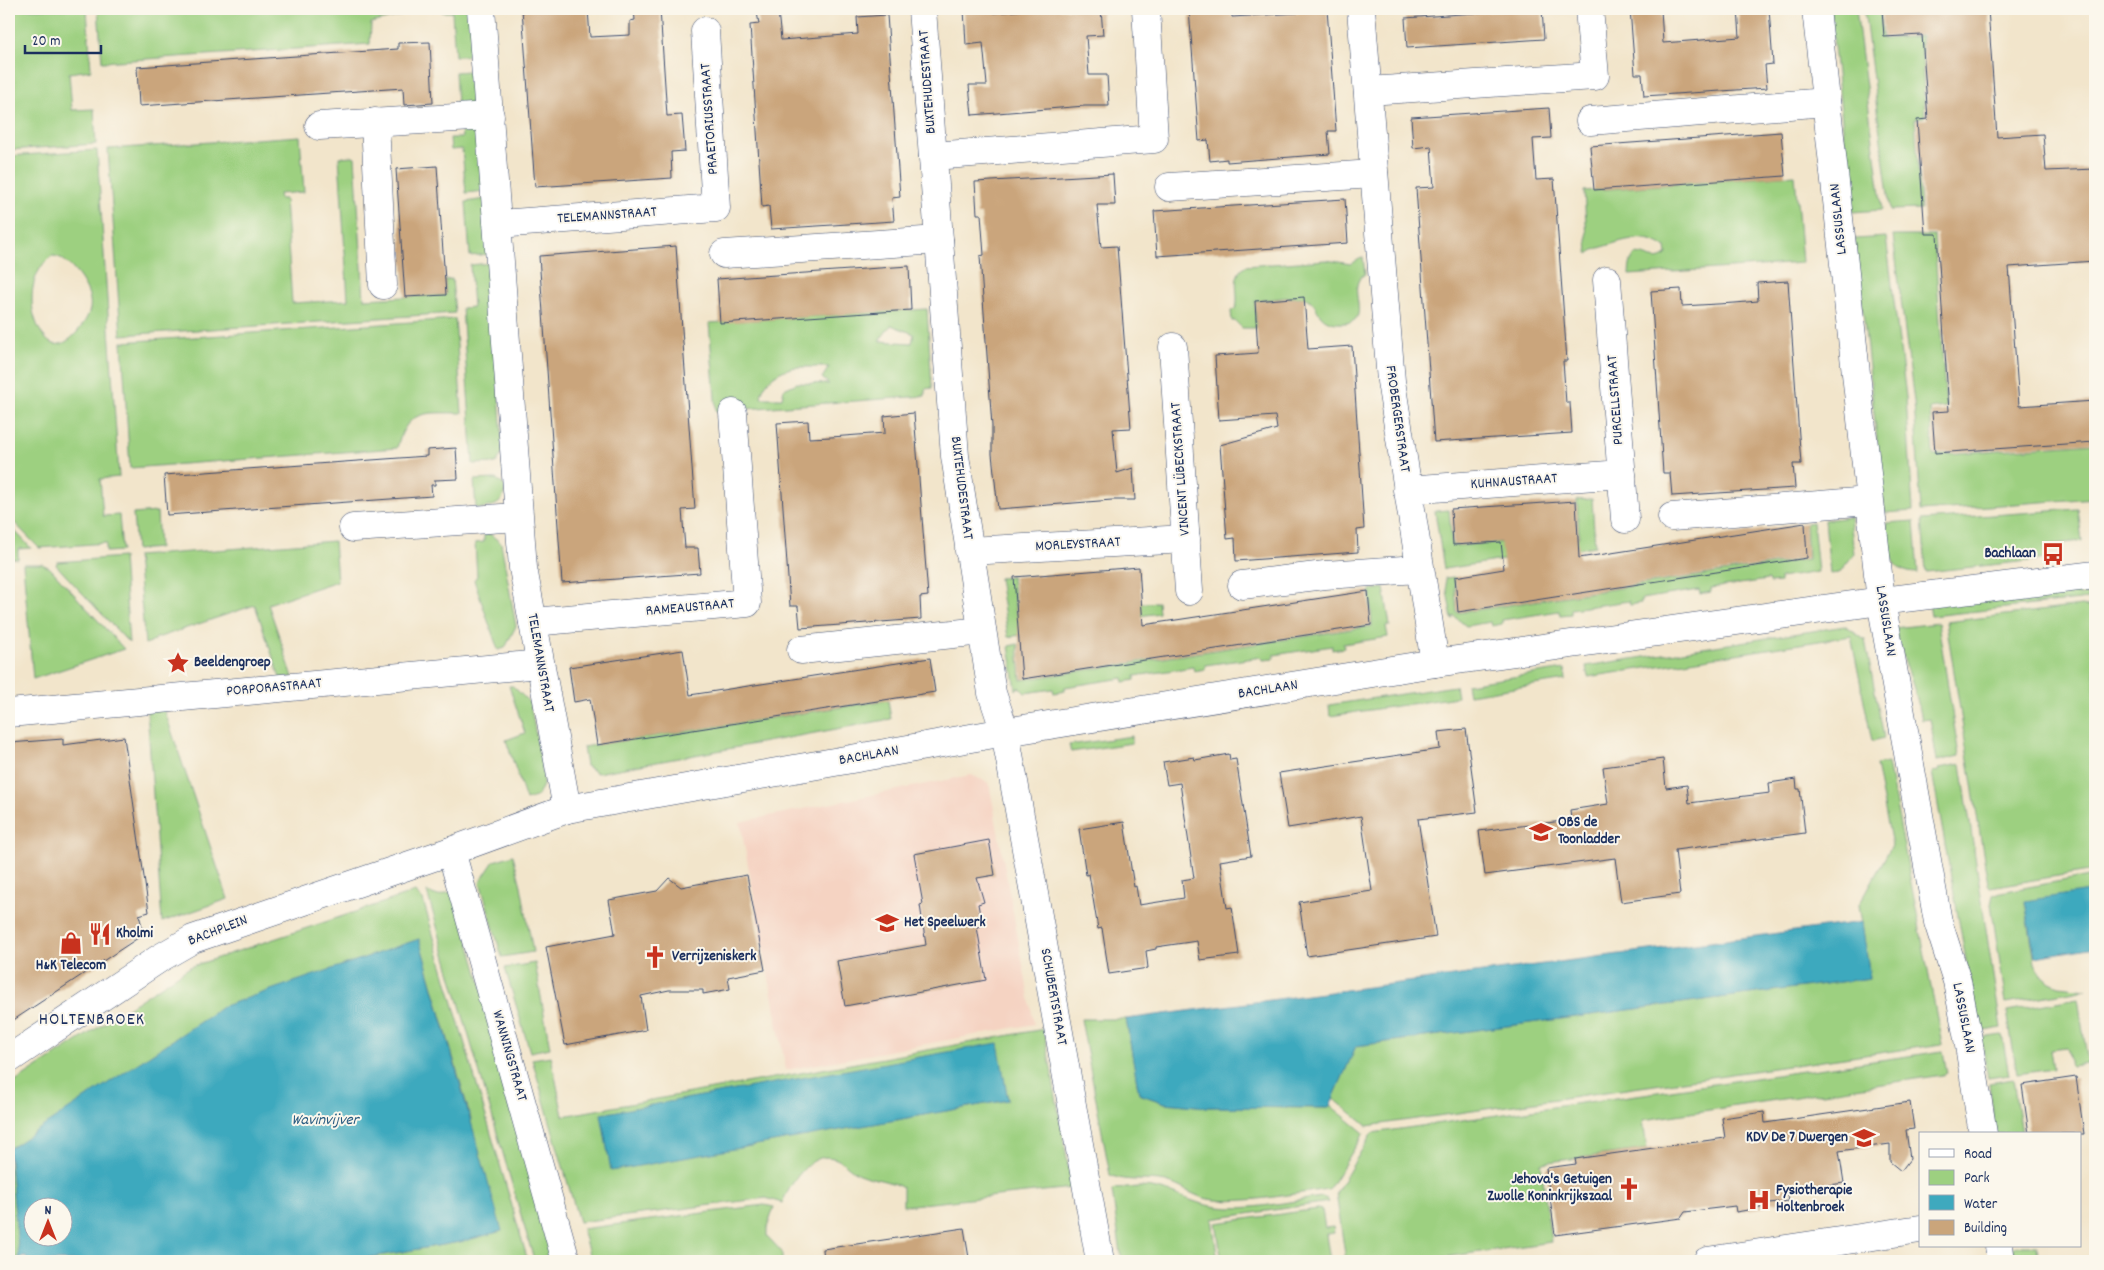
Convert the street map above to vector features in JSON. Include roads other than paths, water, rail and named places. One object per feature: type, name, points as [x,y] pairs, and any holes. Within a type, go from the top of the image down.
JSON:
[{"type":"street","name":"TELEMANNSTRAAT","points":[[481,9],[523,568],[567,808]]},
{"type":"street","name":"BUXTEHUDESTRAAT","points":[[922,9],[955,456],[992,693],[1005,732]]},
{"type":"street","name":"BUXTEHUDESTRAAT","points":[[933,156],[1154,140],[1146,9]]},
{"type":"street","name":"FROBERGERSTRAAT","points":[[1361,9],[1391,381],[1435,662]]},
{"type":"street","points":[[1368,91],[1595,76],[1589,9]]},
{"type":"street","name":"LASSUSLAAN","points":[[1816,9],[1881,601],[1938,922],[1957,981],[1983,1132]]},
{"type":"street","name":"PRAETORIUSSTRAAT","points":[[704,30],[716,208]]},
{"type":"street","points":[[1590,121],[1826,102]]},
{"type":"street","points":[[319,126],[490,116]]},
{"type":"street","points":[[375,122],[383,286]]},
{"type":"street","points":[[1169,187],[1374,174]]},
{"type":"street","name":"TELEMANNSTRAAT","points":[[498,224],[716,208]]},
{"type":"street","points":[[724,254],[939,240]]},
{"type":"street","name":"PURCELLSTRAAT","points":[[1607,280],[1625,519]]},
{"type":"street","name":"VINCENT LÜBECKSTRAAT","points":[[1173,347],[1189,591]]},
{"type":"street","name":"RAMEAUSTRAAT","points":[[533,622],[747,603],[733,413]]},
{"type":"street","name":"KUHNAUSTRAAT","points":[[1407,490],[1622,474]]},
{"type":"street","points":[[1672,517],[1869,501]]},
{"type":"street","points":[[353,528],[518,517]]},
{"type":"street","name":"MORLEYSTRAAT","points":[[969,552],[1186,539]]},
{"type":"street","points":[[1242,585],[1325,575],[1419,569]]},
{"type":"street","name":"BACHLAAN","points":[[451,851],[567,808],[1005,732],[1435,662],[1881,601],[2095,575]]},
{"type":"street","points":[[801,650],[982,631]]},
{"type":"street","name":"PORPORASTRAAT","points":[[9,713],[540,664]]},
{"type":"street","name":"SCHUBERTSTRAAT","points":[[1005,732],[1100,1261]]},
{"type":"street","name":"BACHPLEIN","points":[[9,1058],[160,958],[193,939],[451,851]]},
{"type":"street","name":"WANNINGSTRAAT","points":[[451,851],[566,1261]]},
{"type":"street","points":[[1707,1261],[1786,1256],[1919,1229]]},
{"type":"street","points":[[1999,1248],[2001,1261]]},
{"type":"water","points":[[2095,890],[2095,947],[2035,957],[2025,901]]},
{"type":"water","points":[[1862,922],[1870,978],[1356,1046],[1329,1108],[1207,1107],[1165,1103],[1139,1094],[1126,1019]]},
{"type":"water","name":"Wavinvijver","points":[[419,939],[502,1231],[460,1242],[348,1261],[27,1261],[26,1257],[19,1258],[9,1149],[224,1006]]},
{"type":"water","points":[[998,1043],[1008,1100],[611,1171],[601,1114]]},
{"type":"place","name":"Bachlaan","points":[[2053,554]]},
{"type":"place","name":"Beeldengroep","points":[[178,663]]},
{"type":"place","name":"OBS de Toonladder","points":[[1541,832]]},
{"type":"place","name":"Het Speelwerk","points":[[887,923]]},
{"type":"place","name":"Kholmi","points":[[100,934]]},
{"type":"place","name":"H&K Telecom","points":[[71,943]]},
{"type":"place","name":"Verrijzeniskerk","points":[[655,957]]},
{"type":"place","name":"KDV De 7 Dwergen","points":[[1864,1138]]},
{"type":"place","name":"Jehova's Getuigen Zwolle Koninkrijkszaal","points":[[1629,1189]]},
{"type":"place","name":"Fysiotherapie Holtenbroek","points":[[1759,1200]]},
{"type":"district","name":"HOLTENBROEK","points":[[92,1020]]}]
